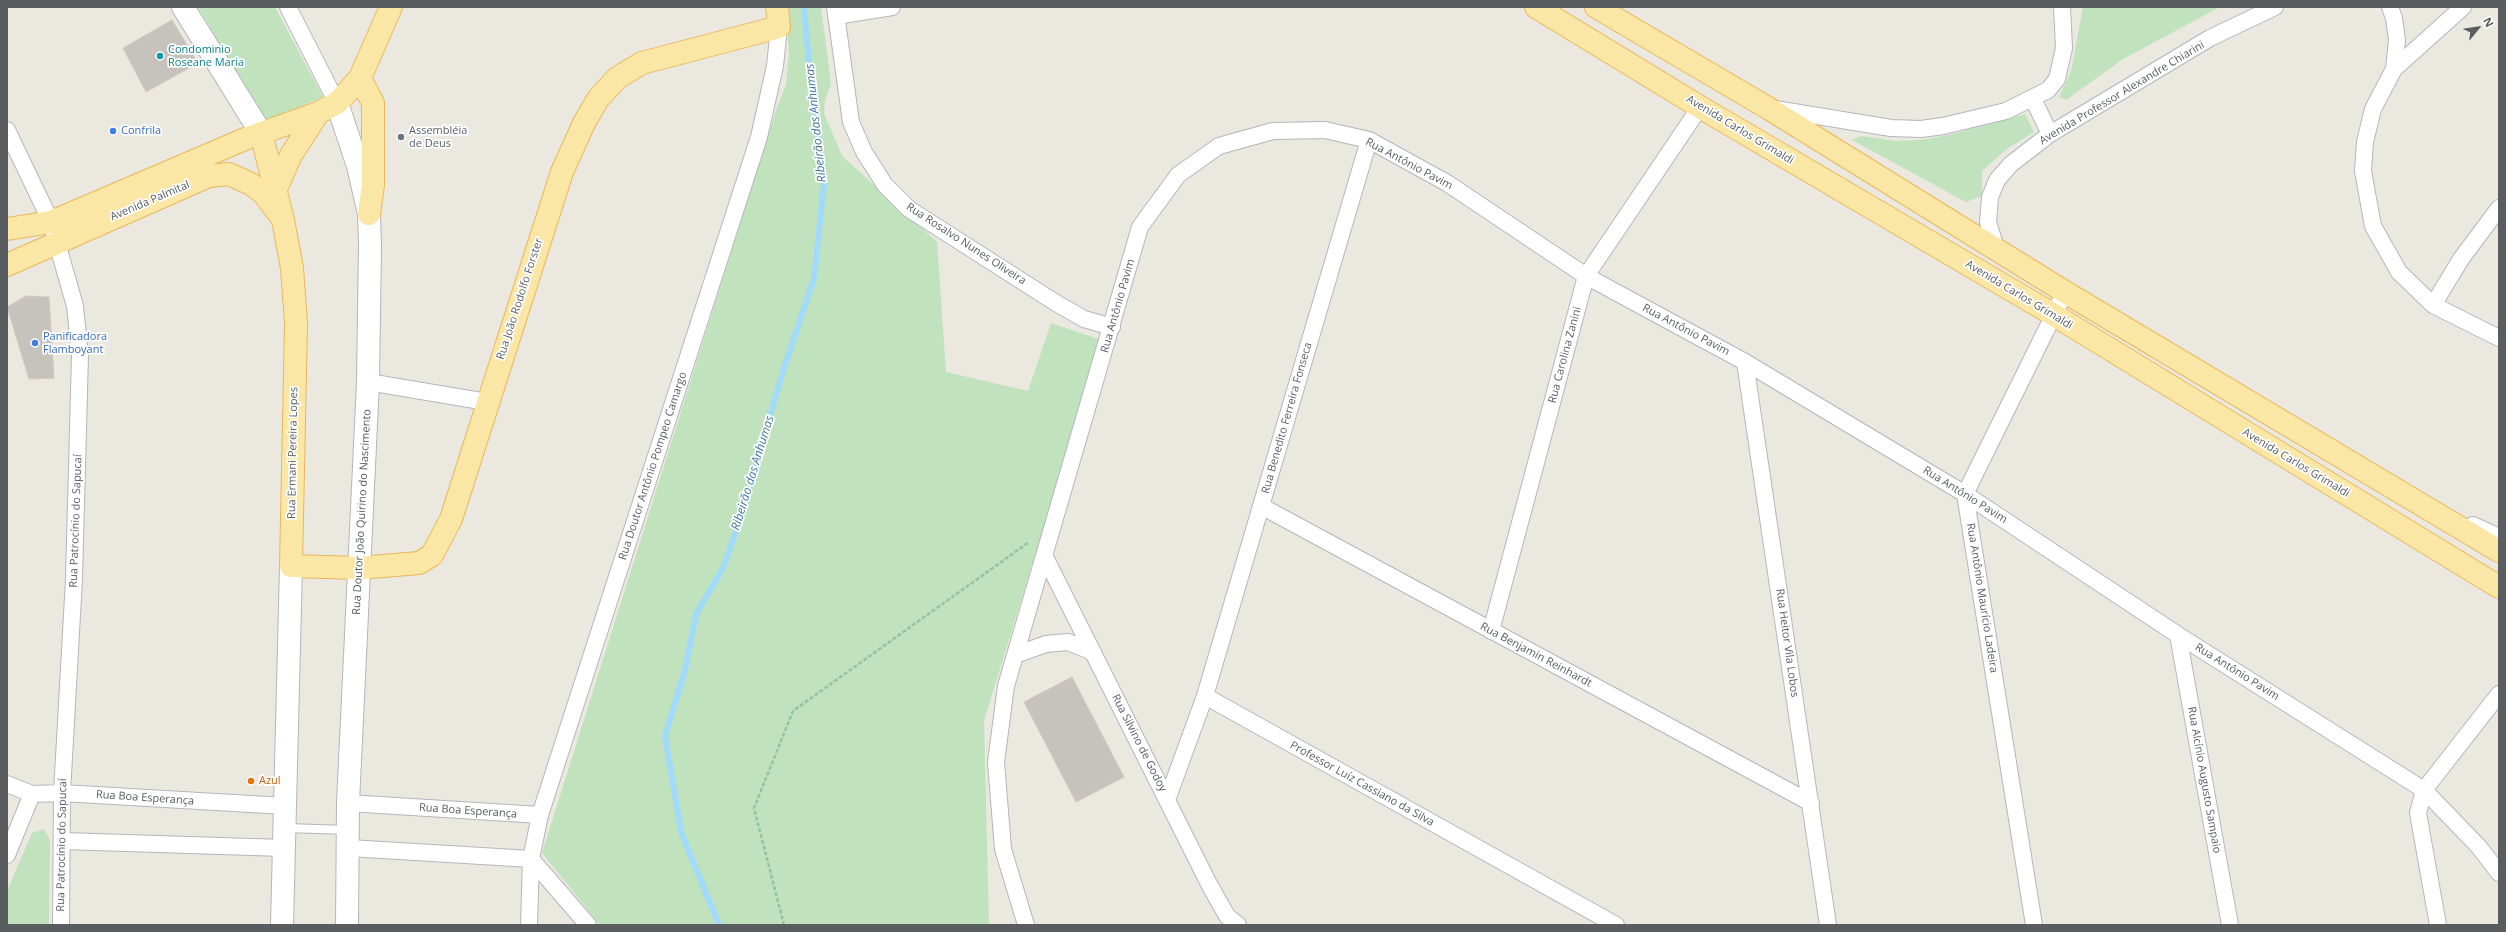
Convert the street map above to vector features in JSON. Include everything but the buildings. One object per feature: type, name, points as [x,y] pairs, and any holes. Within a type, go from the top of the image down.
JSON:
[{"type":"main road","points":[[276,189],[291,155],[328,108],[360,78],[391,7]]},
{"type":"main road","name":"Avenida Carlos Grimaldi","points":[[1536,7],[1700,107],[2054,315],[2499,587]]},
{"type":"main road","points":[[1596,7],[1768,108],[2065,292],[2499,551]]},
{"type":"main road","name":"Rua João Rodolfo Forster","points":[[292,566],[359,568],[419,563],[432,555],[451,519],[487,402],[562,172],[584,123],[598,99],[617,78],[642,63],[778,17]]},
{"type":"main road","points":[[360,78],[373,103],[373,177],[369,214]]},
{"type":"main road","name":"Avenida Palmital","points":[[7,265],[54,232],[261,133],[328,108]]},
{"type":"main road","name":"Rua Ermani Pereira Lopes","points":[[261,133],[276,189],[292,268],[296,324],[292,566]]},
{"type":"main road","name":"Avenida Palmital","points":[[7,230],[54,232],[209,176],[220,174],[229,174],[251,184],[263,193],[283,220]]},
{"type":"street","name":"Rua Ermani Pereira Lopes","points":[[183,7],[261,133]]},
{"type":"street","points":[[288,7],[328,108]]},
{"type":"street","points":[[835,12],[892,7]]},
{"type":"street","points":[[1768,108],[1891,128],[1921,129],[1943,126],[2006,111],[2033,99],[2048,90],[2057,79],[2064,48],[2062,7]]},
{"type":"street","name":"Avenida Professor Alexandre Chiarini","points":[[1996,248],[1988,222],[1990,197],[1997,180],[2011,164],[2050,134],[2210,38],[2275,7]]},
{"type":"street","points":[[2390,7],[2394,18],[2397,40],[2394,69]]},
{"type":"street","points":[[2463,7],[2394,69],[2373,109],[2365,142],[2363,170],[2373,226],[2399,272],[2433,304],[2499,338]]},
{"type":"street","name":"Rua Rosalvo Nunes Oliveira","points":[[835,12],[851,122],[864,152],[885,185],[909,209],[1056,303],[1084,319],[1112,327]]},
{"type":"street","name":"Rua Doutor Antônio Pompeo Camargo","points":[[529,925],[531,859],[540,815],[760,136],[774,73],[778,17]]},
{"type":"street","points":[[2033,99],[2050,134]]},
{"type":"street","name":"Rua Carolina Zanini","points":[[1491,631],[1586,276],[1700,107]]},
{"type":"street","name":"Rua Doutor João Quirino do Nascimento","points":[[328,108],[358,166],[369,214],[368,382],[348,803],[349,839],[346,925]]},
{"type":"street","name":"Rua Patrocínio do Sapucaí","points":[[7,130],[54,232],[75,306],[80,355],[74,578],[62,793],[63,841],[61,925]]},
{"type":"street","name":"Rua Antônio Pavim","points":[[1026,925],[1003,848],[996,762],[1006,686],[1055,524],[1140,227],[1178,175],[1219,146],[1274,131],[1325,130],[1369,140],[1447,183],[1586,276],[1745,362],[1965,494],[2178,635],[2424,790],[2479,847],[2499,873]]},
{"type":"street","name":"Rua Benedito Ferreira Fonseca","points":[[1205,696],[1369,140]]},
{"type":"street","points":[[2433,304],[2461,259],[2499,208]]},
{"type":"street","points":[[1965,494],[2065,292]]},
{"type":"street","name":"Rua Heitor Vila Lobos","points":[[1745,362],[1828,925]]},
{"type":"street","points":[[368,382],[487,402]]},
{"type":"street","name":"Rua Antônio Maurício Ladeira","points":[[1965,494],[2034,925]]},
{"type":"street","name":"Rua Benjamin Reinhardt","points":[[1261,506],[1811,803]]},
{"type":"street","points":[[2433,512],[2467,522],[2499,537]]},
{"type":"street","name":"Rua Silvino de Godoy","points":[[1045,557],[1209,884],[1227,916],[1238,925]]},
{"type":"street","name":"Rua Ermani Pereira Lopes","points":[[282,925],[292,566]]},
{"type":"street","name":"Rua Alcínio Augusto Sampaio","points":[[2178,635],[2230,925]]},
{"type":"street","points":[[1015,655],[1046,644],[1068,642],[1093,652]]},
{"type":"street","points":[[2438,925],[2418,813],[2424,790],[2499,694]]},
{"type":"street","points":[[1167,800],[1205,696]]},
{"type":"street","name":"Professor Luíz Cassiano da Silva","points":[[1205,696],[1616,925]]},
{"type":"street","name":"Rua Boa Esperança","points":[[7,784],[32,794],[62,793],[285,806]]},
{"type":"street","points":[[7,855],[32,794]]},
{"type":"street","name":"Rua Boa Esperança","points":[[348,803],[540,815]]},
{"type":"street","points":[[63,841],[284,838]]},
{"type":"street","points":[[349,839],[531,859],[588,925]]},
{"type":"lane","points":[[284,838],[349,839]]},
{"type":"path","points":[[784,925],[754,808],[793,711],[1055,524]]},
{"type":"green space","points":[[198,7],[275,7],[323,97],[265,121]]},
{"type":"green space","points":[[786,7],[821,7],[831,84],[825,100],[824,113],[842,156],[937,242],[946,372],[1028,391],[1051,323],[1101,340],[984,721],[989,925],[600,925],[542,853],[776,110],[786,85],[789,52]]},
{"type":"green space","points":[[2083,7],[2220,7],[2123,59],[2066,100],[2059,97],[2071,72]]},
{"type":"green space","points":[[2025,114],[2034,132],[2008,148],[1982,171],[1982,196],[1966,202],[1852,140],[1862,136],[1896,141],[1922,140],[1953,134]]},
{"type":"green space","points":[[44,829],[50,840],[49,925],[7,925],[7,891],[32,833]]},
{"type":"waterway","name":"Ribeirão das Anhumas","points":[[719,925],[681,832],[665,736],[685,670],[696,614],[723,568],[739,523],[783,371],[814,278],[824,185],[810,74],[804,7]]},
{"type":"place","name":"Condominio Roseane Maria","points":[[160,56]]},
{"type":"place","name":"Confrila","points":[[113,131]]},
{"type":"place","name":"Assembléia de Deus","points":[[401,137]]},
{"type":"place","name":"Panificadora Flamboyant","points":[[35,343]]},
{"type":"place","name":"Azul","points":[[251,781]]}]
